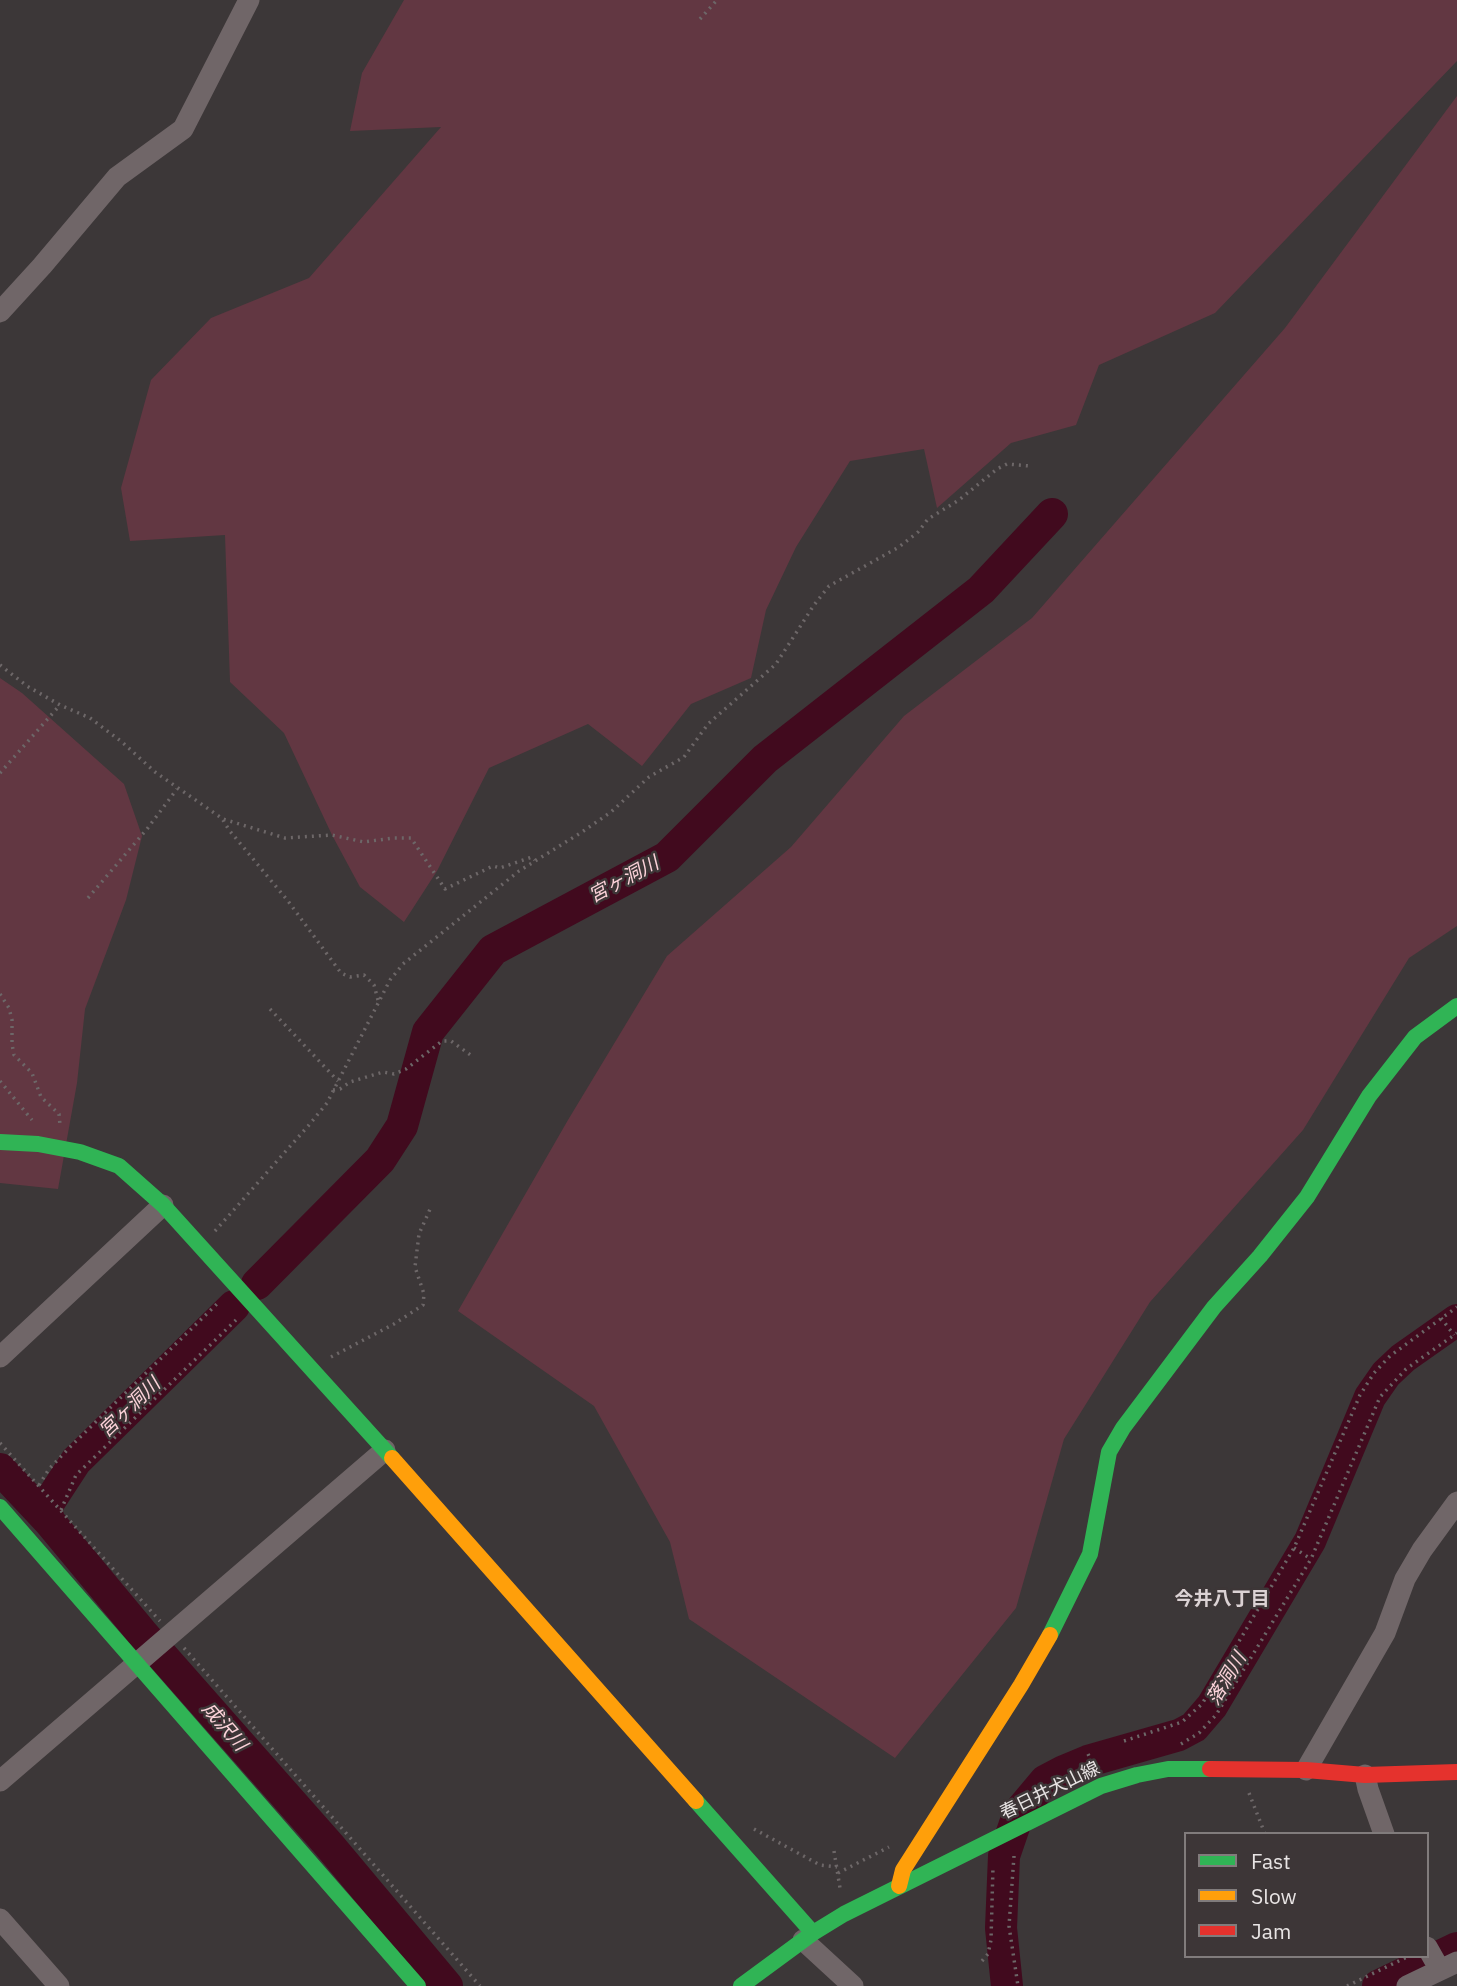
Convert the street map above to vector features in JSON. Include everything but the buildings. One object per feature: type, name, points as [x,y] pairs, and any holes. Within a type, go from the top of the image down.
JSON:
[{"type":"street","points":[[0,312],[117,177],[183,129],[249,0]]},
{"type":"street","points":[[899,1886],[903,1870],[1021,1685],[1090,1554],[1101,1483],[1109,1452],[1124,1428],[1214,1307],[1260,1256],[1307,1197],[1369,1096],[1415,1037],[1457,1006]]},
{"type":"street","points":[[0,1142],[61,1148],[119,1166],[163,1205],[385,1450],[852,1986]]},
{"type":"street","points":[[0,1357],[163,1205]]},
{"type":"street","points":[[0,1781],[385,1450]]},
{"type":"street","points":[[1306,1770],[1385,1633],[1405,1579],[1422,1550],[1457,1502]]},
{"type":"street","points":[[0,1507],[418,1986]]},
{"type":"street","name":"春日井犬山線","points":[[741,1986],[808,1936],[845,1914],[1020,1829],[1101,1786],[1137,1775],[1168,1769],[1306,1770],[1365,1775],[1457,1772]]},
{"type":"street","points":[[1365,1775],[1367,1789],[1383,1832]]},
{"type":"street","points":[[0,1919],[59,1986]]},
{"type":"street","points":[[1406,1986],[1449,1966],[1429,1949]]},
{"type":"path","points":[[700,19],[717,0]]},
{"type":"path","points":[[201,1245],[309,1125],[334,1090],[390,980],[404,964],[535,861],[611,812],[649,777],[684,757],[708,724],[776,664],[829,586],[900,547],[918,532],[928,519],[959,500],[997,468],[1007,464],[1030,466]]},
{"type":"path","points":[[0,665],[60,705],[90,718],[122,741],[155,772],[223,820],[285,838],[332,835],[364,842],[411,838],[445,889],[493,866],[500,868],[532,857],[535,861]]},
{"type":"path","points":[[0,773],[60,705]]},
{"type":"path","points":[[88,898],[178,788]]},
{"type":"path","points":[[223,820],[341,973],[350,977],[364,975],[374,985],[379,1002]]},
{"type":"path","points":[[0,994],[9,1008],[12,1020],[14,1055],[32,1073],[41,1097],[59,1114],[61,1148]]},
{"type":"path","points":[[270,1009],[338,1082]]},
{"type":"path","points":[[334,1090],[383,1072],[394,1074],[410,1066],[442,1041],[451,1041],[472,1056]]},
{"type":"path","points":[[0,1081],[34,1124],[38,1144]]},
{"type":"path","points":[[310,1367],[394,1324],[423,1305],[424,1294],[415,1267],[419,1234],[431,1207]]},
{"type":"path","points":[[39,1485],[49,1469],[72,1445],[236,1285]]},
{"type":"path","points":[[61,1510],[76,1475],[253,1304]]},
{"type":"path","points":[[1124,1741],[1182,1722],[1202,1704],[1294,1548],[1360,1395],[1374,1373],[1390,1356],[1457,1307]]},
{"type":"path","points":[[1176,1746],[1199,1733],[1216,1714],[1310,1559],[1380,1397],[1406,1369],[1454,1334],[1441,1319]]},
{"type":"path","points":[[0,1443],[172,1634],[480,1986]]},
{"type":"path","points":[[1294,1548],[1310,1559]]},
{"type":"path","points":[[1243,1770],[1244,1780],[1264,1832]]},
{"type":"path","points":[[754,1829],[821,1865],[837,1867]]},
{"type":"path","points":[[1018,1986],[1009,1926],[1015,1843],[1020,1829]]},
{"type":"path","points":[[982,1961],[988,1954],[991,1940],[995,1839]]},
{"type":"path","points":[[838,1874],[895,1845]]},
{"type":"path","points":[[834,1851],[845,1914]]},
{"type":"path","points":[[1347,1986],[1405,1958]]},
{"type":"shaded area","points":[[404,0],[1457,0],[1457,61],[1215,313],[1099,365],[1076,425],[1011,443],[937,508],[924,449],[850,461],[796,547],[766,610],[751,678],[691,704],[642,766],[588,724],[489,768],[437,871],[404,922],[360,887],[284,733],[230,682],[225,535],[130,541],[121,488],[151,380],[211,318],[309,278],[441,127],[350,131],[362,73]]},
{"type":"shaded area","points":[[1457,96],[1457,926],[1409,958],[1303,1130],[1150,1302],[1064,1439],[1016,1608],[895,1758],[689,1619],[670,1542],[594,1406],[458,1311],[568,1120],[667,956],[791,847],[904,716],[1032,618],[1285,328]]},
{"type":"shaded area","points":[[0,678],[22,693],[124,784],[142,836],[126,900],[85,1009],[77,1083],[58,1189],[0,1183]]},
{"type":"waterway","name":"宮ヶ洞川","points":[[257,1284],[380,1160],[402,1126],[428,1032],[493,950],[667,857],[765,759],[981,590],[1052,514]]},
{"type":"waterway","name":"宮ヶ洞川","points":[[49,1521],[46,1507],[76,1461],[234,1306]]},
{"type":"waterway","name":"落洞川","points":[[1007,1986],[1001,1928],[1004,1856],[1019,1812],[1045,1781],[1064,1771],[1088,1761],[1179,1735],[1194,1727],[1212,1706],[1310,1541],[1370,1397],[1386,1374],[1403,1358],[1457,1320]]},
{"type":"waterway","name":"成沢川","points":[[0,1469],[49,1521],[142,1633],[329,1845],[447,1986]]},
{"type":"waterway","points":[[1378,1986],[1457,1948]]},
{"type":"traffic: fast","points":[[1050,1635],[1090,1554],[1109,1452],[1123,1428],[1214,1307],[1260,1256],[1307,1197],[1369,1096],[1415,1037],[1457,1006]]},
{"type":"traffic: fast","points":[[0,1142],[38,1144],[80,1152],[119,1166],[163,1205],[392,1458]]},
{"type":"traffic: fast","points":[[0,1507],[418,1986]]},
{"type":"traffic: fast","points":[[741,1986],[813,1933],[844,1914],[1101,1786],[1168,1769],[1210,1769]]},
{"type":"traffic: fast","points":[[696,1801],[813,1933]]},
{"type":"traffic: slow","points":[[392,1458],[696,1801]]},
{"type":"traffic: slow","points":[[899,1886],[903,1870],[1050,1635]]},
{"type":"traffic: jam","points":[[1210,1769],[1306,1770],[1365,1775],[1457,1772]]},
{"type":"district","name":"今井八丁目","points":[[1222,1600]]}]
